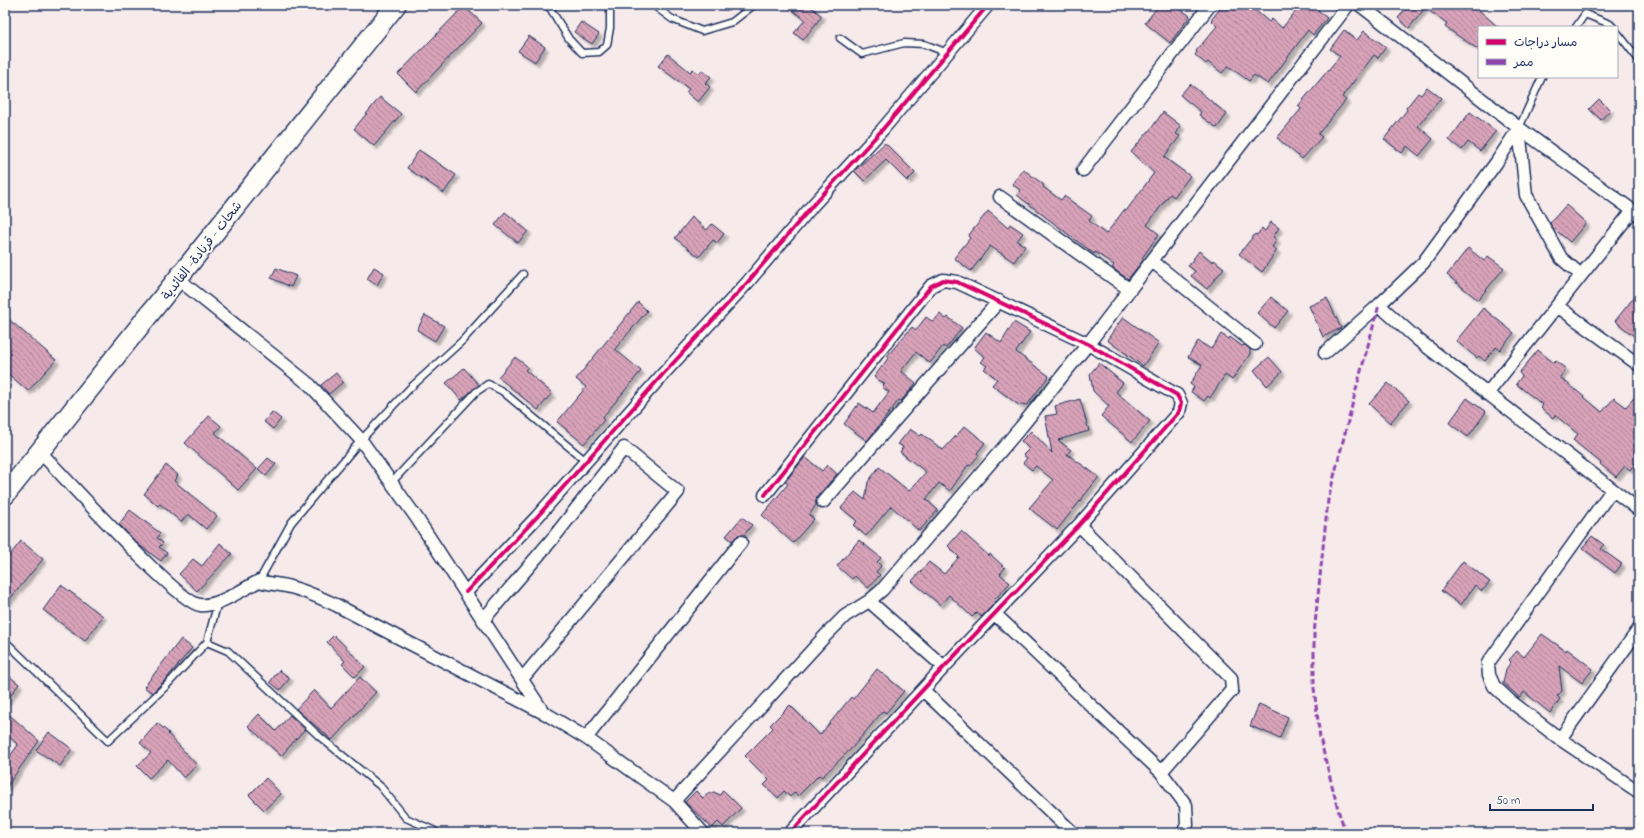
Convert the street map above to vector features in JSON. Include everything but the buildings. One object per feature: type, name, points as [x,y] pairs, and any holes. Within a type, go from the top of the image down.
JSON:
[{"type":"main road","name":"شحات - قرنادة- الفائدية","points":[[5,495],[396,5]]},
{"type":"street","points":[[466,592],[538,518],[664,373],[747,283],[813,205],[882,130],[988,5]]},
{"type":"street","points":[[1083,170],[1210,5]]},
{"type":"street","points":[[674,801],[826,635],[845,616],[869,601],[882,590],[1021,427],[1130,290],[1348,5]]},
{"type":"street","points":[[1360,5],[1519,128],[1636,212],[1581,275],[1487,394]]},
{"type":"street","points":[[1519,128],[1526,195],[1561,258],[1581,275]]},
{"type":"street","points":[[1325,353],[1424,263],[1496,163],[1519,128]]},
{"type":"street","points":[[1000,197],[1130,290]]},
{"type":"street","points":[[1152,261],[1256,344]]},
{"type":"street","points":[[178,279],[310,385],[361,440],[392,482],[466,592],[543,712]]},
{"type":"street","points":[[765,496],[931,286],[943,280],[957,282],[1088,344],[1177,395],[1181,403],[1179,412],[1079,525],[944,667],[790,833]]},
{"type":"street","points":[[823,502],[999,302]]},
{"type":"street","points":[[1379,305],[1416,339],[1487,394],[1612,490],[1637,504]]},
{"type":"street","points":[[1557,306],[1639,365]]},
{"type":"street","points":[[484,620],[554,537],[624,448],[678,492],[522,679]]},
{"type":"street","points":[[40,452],[136,552],[185,598],[200,605],[218,602],[259,581],[275,585],[288,586],[317,596],[543,712],[586,738],[674,801],[703,833]]},
{"type":"street","points":[[1612,490],[1488,662],[1489,675],[1494,686],[1509,700],[1560,739],[1639,792]]},
{"type":"street","points":[[1079,525],[1231,678],[1232,690],[1161,772]]},
{"type":"street","points":[[586,738],[740,542]]},
{"type":"street","points":[[869,601],[944,667]]},
{"type":"street","points":[[995,614],[1161,772],[1186,805],[1186,825],[1183,833]]},
{"type":"street","points":[[1560,739],[1639,629]]},
{"type":"street","points":[[923,690],[1073,833]]},
{"type":"lane","points":[[546,5],[550,8],[570,39],[582,53],[600,52],[607,44],[610,28],[610,5]]},
{"type":"lane","points":[[653,5],[672,19],[702,32],[732,22],[754,5]]},
{"type":"lane","points":[[1577,26],[1585,14],[1612,26]]},
{"type":"lane","points":[[1618,33],[1639,60]]},
{"type":"lane","points":[[840,38],[862,54],[904,43],[924,44],[948,53]]},
{"type":"lane","points":[[1519,128],[1542,78]]},
{"type":"lane","points":[[259,581],[291,523],[361,440],[409,389],[462,341],[523,274]]},
{"type":"lane","points":[[392,482],[476,392],[488,384],[502,391],[587,462]]},
{"type":"lane","points":[[5,641],[108,741],[166,686],[207,642],[218,602]]},
{"type":"lane","points":[[207,642],[228,651],[320,737],[380,786],[406,818],[433,830],[436,833]]},
{"type":"marked path","points":[[1346,833],[1339,813],[1320,738],[1314,688],[1314,634],[1328,500],[1379,305]]},
{"type":"cycle path","points":[[466,592],[537,517],[664,373],[747,283],[813,205],[882,130],[988,5]]},
{"type":"cycle path","points":[[765,495],[931,286],[943,280],[957,282],[1088,344],[1177,395],[1181,403],[1179,412],[1079,525],[944,667],[790,833]]}]
